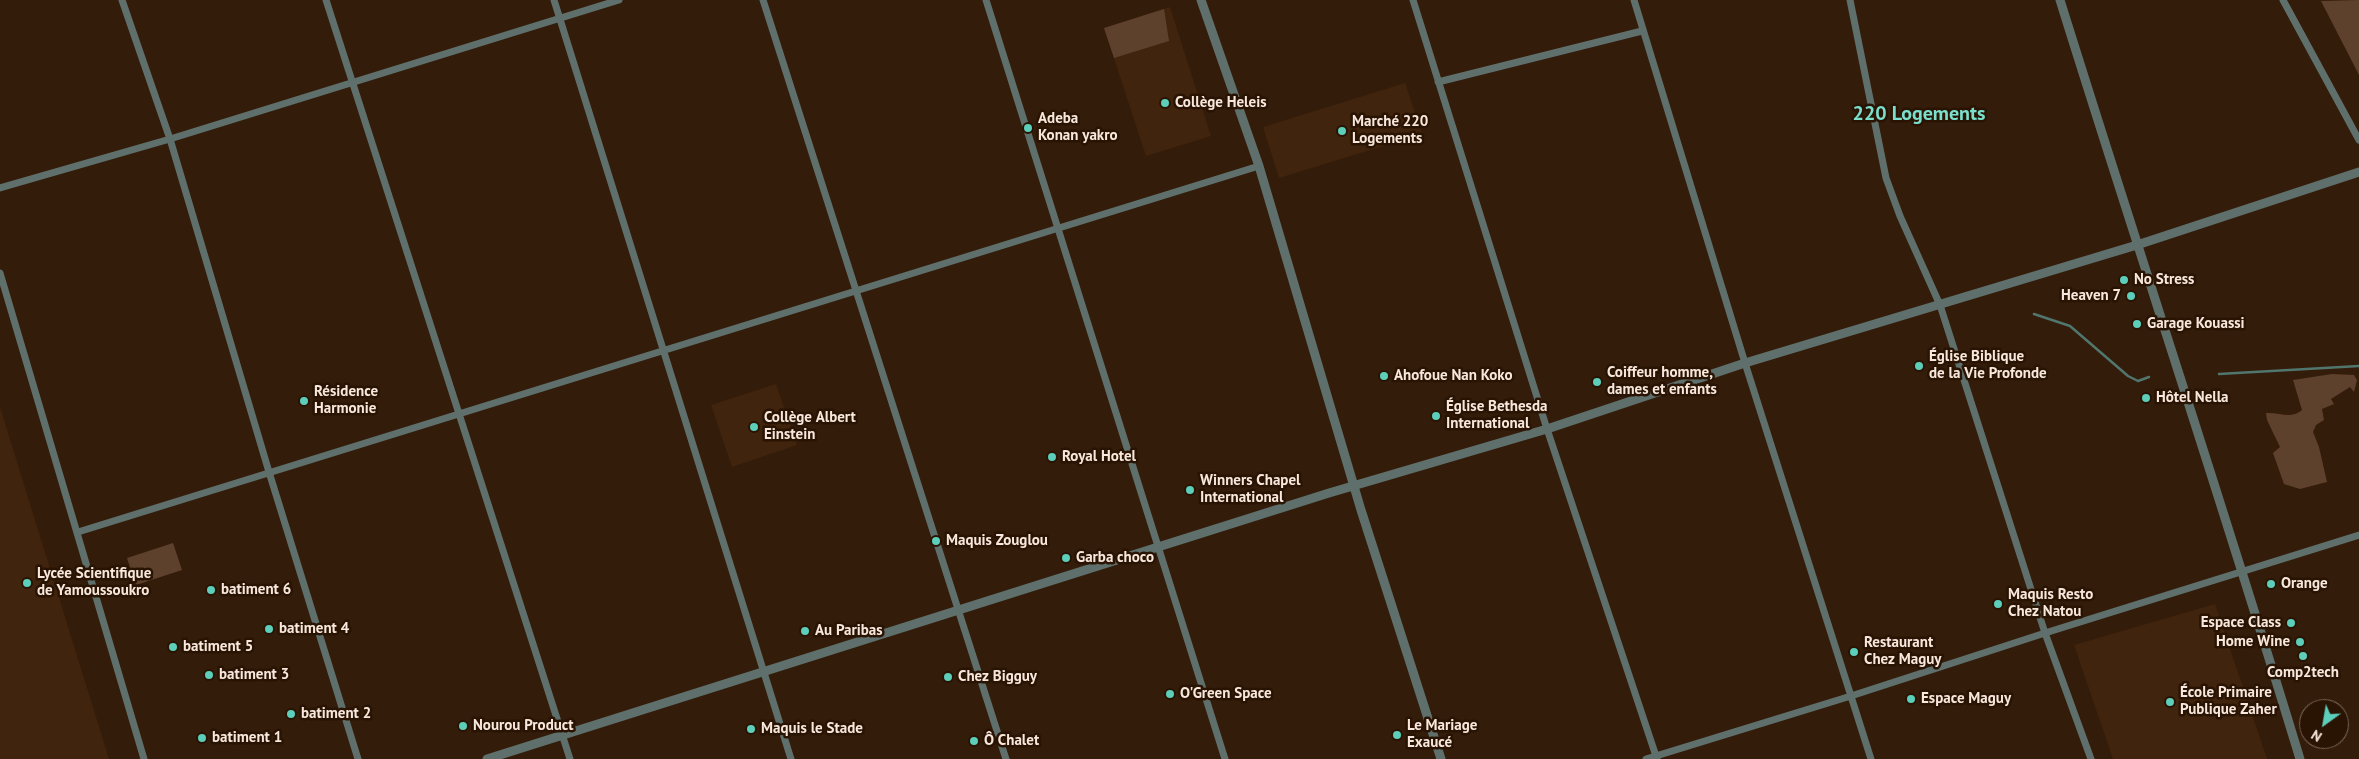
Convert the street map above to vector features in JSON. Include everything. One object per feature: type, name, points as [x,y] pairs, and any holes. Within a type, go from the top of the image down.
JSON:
[{"type":"street","points":[[122,0],[170,139],[269,472],[358,759]]},
{"type":"street","points":[[326,0],[570,759]]},
{"type":"street","points":[[554,0],[791,759]]},
{"type":"street","points":[[0,188],[170,139],[619,0]]},
{"type":"street","points":[[763,0],[960,610],[1006,759]]},
{"type":"street","points":[[986,0],[1226,759]]},
{"type":"street","points":[[1201,0],[1259,166],[1354,486],[1441,759]]},
{"type":"street","points":[[1413,0],[1547,430],[1657,757]]},
{"type":"street","points":[[1634,0],[1745,363],[1871,759]]},
{"type":"street","points":[[1850,0],[1886,178],[1900,216],[1940,305],[2045,632],[2091,759]]},
{"type":"street","points":[[2060,0],[2242,570],[2300,759]]},
{"type":"street","points":[[2282,0],[2359,140]]},
{"type":"street","points":[[1438,82],[1642,31]]},
{"type":"street","points":[[78,532],[459,415],[856,289],[1259,166]]},
{"type":"street","points":[[487,759],[1354,486],[1547,430],[1745,363],[2137,245],[2359,172]]},
{"type":"street","points":[[0,273],[144,759]]},
{"type":"street","points":[[1646,759],[1851,696],[2242,570],[2359,535]]},
{"type":"shaded area","points":[[2359,0],[2359,75],[2321,1]]},
{"type":"shaded area","name":"Collège Heleis","points":[[1170,7],[1211,136],[1146,156],[1104,28]]},
{"type":"shaded area","points":[[1164,9],[1169,41],[1114,58],[1104,28]]},
{"type":"shaded area","name":"Marché 220 Logements","points":[[1405,83],[1422,134],[1279,178],[1263,127]]},
{"type":"shaded area","points":[[2332,374],[2354,375],[2357,380],[2354,392],[2350,387],[2331,399],[2334,404],[2322,409],[2324,420],[2316,425],[2313,432],[2319,447],[2327,482],[2300,489],[2284,484],[2273,453],[2280,447],[2267,420],[2266,413],[2293,415],[2298,413],[2302,410],[2293,380]]},
{"type":"shaded area","name":"Collège Albert Einstein","points":[[776,384],[797,445],[732,467],[711,405]]},
{"type":"shaded area","name":"Lycée Scientifique de Yamoussoukro","points":[[0,407],[109,759],[0,759]]},
{"type":"shaded area","points":[[173,543],[182,570],[136,585],[127,558]]},
{"type":"shaded area","name":"École Primaire Publique Zaher","points":[[2215,604],[2267,759],[2113,759],[2074,645]]},
{"type":"waterway","points":[[2034,314],[2070,326],[2128,376],[2138,381],[2149,377]]},
{"type":"waterway","points":[[2219,374],[2359,366]]},
{"type":"place","name":"Collège Heleis","points":[[1165,103]]},
{"type":"place","name":"Adeba Konan yakro","points":[[1028,128]]},
{"type":"place","name":"Marché 220 Logements","points":[[1342,131]]},
{"type":"place","name":"No Stress","points":[[2124,280]]},
{"type":"place","name":"Heaven 7","points":[[2131,296]]},
{"type":"place","name":"Garage Kouassi","points":[[2137,324]]},
{"type":"place","name":"Église Biblique de la Vie Profonde","points":[[1919,366]]},
{"type":"place","name":"Ahofoue Nan Koko","points":[[1384,376]]},
{"type":"place","name":"Coiffeur homme, dames et enfants","points":[[1597,382]]},
{"type":"place","name":"Hôtel Nella","points":[[2146,398]]},
{"type":"place","name":"Résidence Harmonie","points":[[304,401]]},
{"type":"place","name":"Église Bethesda International","points":[[1436,416]]},
{"type":"place","name":"Collège Albert Einstein","points":[[754,427]]},
{"type":"place","name":"Royal Hotel","points":[[1052,457]]},
{"type":"place","name":"Winners Chapel International","points":[[1190,490]]},
{"type":"place","name":"Maquis Zouglou","points":[[936,541]]},
{"type":"place","name":"Garba choco","points":[[1066,558]]},
{"type":"place","name":"Lycée Scientifique de Yamoussoukro","points":[[27,583]]},
{"type":"place","name":"Orange","points":[[2271,584]]},
{"type":"place","name":"batiment 6","points":[[211,590]]},
{"type":"place","name":"Maquis Resto Chez Natou","points":[[1998,604]]},
{"type":"place","name":"Espace Class","points":[[2291,623]]},
{"type":"place","name":"batiment 4","points":[[269,629]]},
{"type":"place","name":"Au Paribas","points":[[805,631]]},
{"type":"place","name":"Home Wine","points":[[2300,642]]},
{"type":"place","name":"batiment 5","points":[[173,647]]},
{"type":"place","name":"Restaurant Chez Maguy","points":[[1854,652]]},
{"type":"place","name":"Comp2tech","points":[[2303,656]]},
{"type":"place","name":"batiment 3","points":[[209,675]]},
{"type":"place","name":"Chez Bigguy","points":[[948,677]]},
{"type":"place","name":"O'Green Space","points":[[1170,694]]},
{"type":"place","name":"Espace Maguy","points":[[1911,699]]},
{"type":"place","name":"École Primaire Publique Zaher","points":[[2170,702]]},
{"type":"place","name":"batiment 2","points":[[291,714]]},
{"type":"place","name":"Nourou Product","points":[[463,726]]},
{"type":"place","name":"Maquis le Stade","points":[[751,729]]},
{"type":"place","name":"Le Mariage Exaucé","points":[[1397,735]]},
{"type":"place","name":"batiment 1","points":[[202,738]]},
{"type":"place","name":"Ô Chalet","points":[[974,741]]},
{"type":"district","name":"220 Logements","points":[[1919,114]]}]
